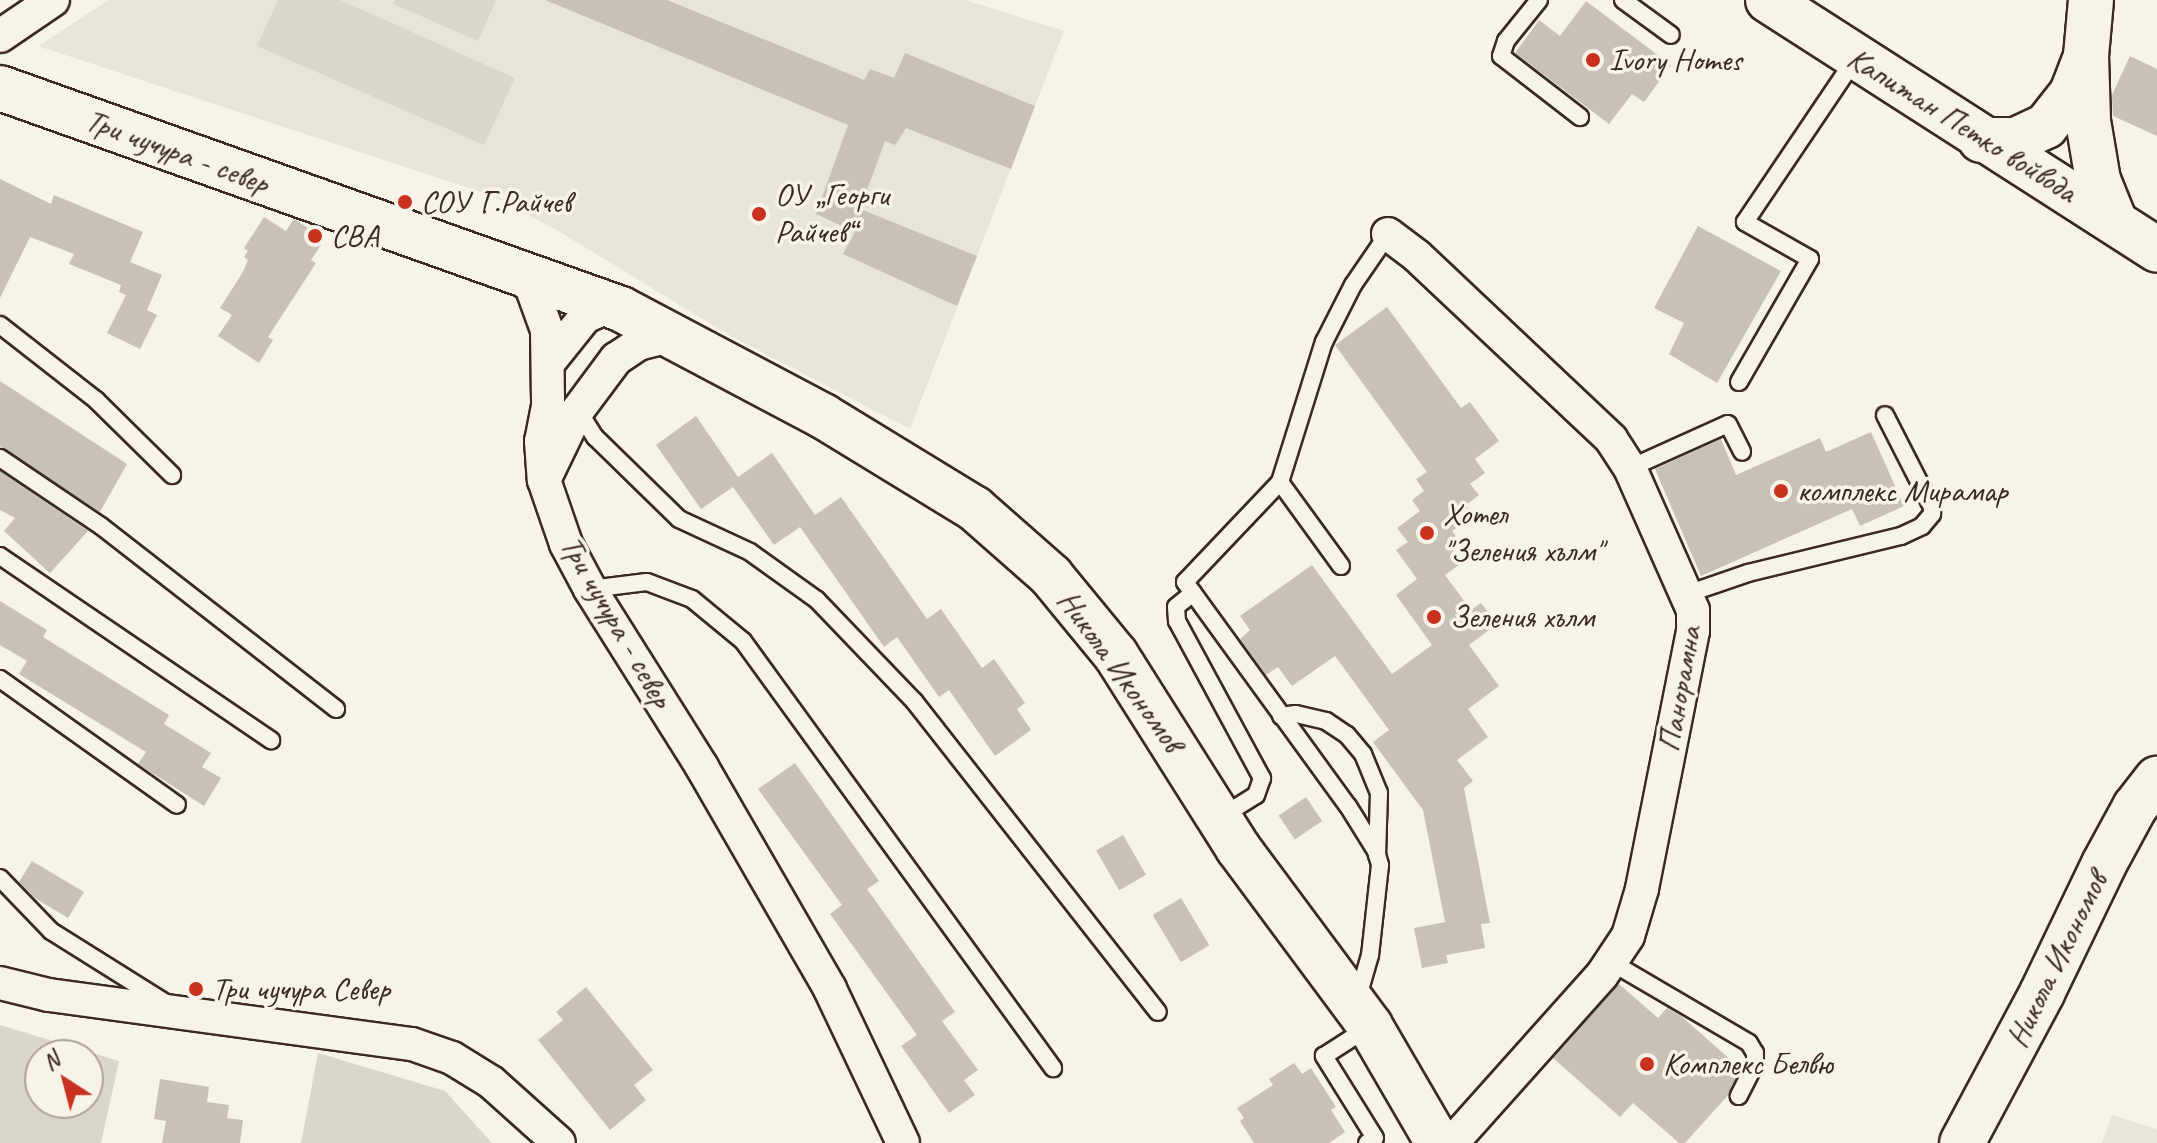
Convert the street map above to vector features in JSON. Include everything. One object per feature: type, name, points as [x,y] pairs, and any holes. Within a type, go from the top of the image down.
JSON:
[{"type":"street","points":[[0,36],[53,0]]},
{"type":"street","name":"Капитан Петко войвода","points":[[1768,0],[1981,140],[2157,250]]},
{"type":"street","points":[[2091,0],[2086,56],[2088,121],[2104,199],[2115,222]]},
{"type":"street","points":[[1981,140],[2016,140],[2037,132],[2055,119],[2072,93],[2086,56]]},
{"type":"street","name":"Три чучура - север","points":[[0,88],[496,262],[621,309],[670,336]]},
{"type":"street","name":"Панорамна","points":[[1388,234],[1417,256],[1551,379],[1611,439],[1630,468],[1687,594],[1693,631],[1642,889],[1628,936],[1611,962],[1452,1143]]},
{"type":"street","name":"Три чучура - север","points":[[496,262],[531,286],[547,330],[549,362],[541,441],[544,480],[566,544],[590,589],[702,767],[823,976],[903,1143]]},
{"type":"street","points":[[544,480],[578,410],[616,359],[630,333],[630,323],[621,309],[603,309],[585,317],[549,362]]},
{"type":"street","points":[[616,359],[638,344],[670,336]]},
{"type":"street","name":"Никола Икономов","points":[[670,336],[823,416],[947,489],[1027,552],[1116,655],[1219,818],[1290,922],[1363,1016],[1438,1143]]},
{"type":"street","name":"Никола Икономов","points":[[1962,1143],[2042,993],[2104,864],[2135,807],[2157,779]]},
{"type":"street","points":[[0,983],[49,995],[412,1044],[452,1058],[491,1082],[559,1143]]},
{"type":"lane","points":[[1539,0],[1506,41],[1501,56],[1580,117]]},
{"type":"lane","points":[[1623,0],[1671,35]]},
{"type":"lane","points":[[1739,382],[1810,259],[1745,222],[1856,58]]},
{"type":"lane","points":[[1367,1143],[1375,1138],[1324,1056],[1363,1016],[1380,865],[1348,806],[1185,582],[1280,482],[1324,342],[1353,285],[1388,234]]},
{"type":"lane","points":[[0,325],[96,400],[172,475]]},
{"type":"lane","points":[[578,410],[595,437],[679,519],[750,552],[817,600],[914,701],[1158,1012]]},
{"type":"lane","points":[[1687,594],[1762,569],[1901,536],[1922,526],[1932,514],[1932,507],[1885,415]]},
{"type":"lane","points":[[1630,468],[1728,424],[1742,452]]},
{"type":"lane","points":[[0,458],[101,526],[336,709]]},
{"type":"lane","points":[[1280,482],[1341,566]]},
{"type":"lane","points":[[0,556],[271,740]]},
{"type":"lane","points":[[590,589],[647,582],[692,599],[743,641],[1053,1068]]},
{"type":"lane","points":[[1193,593],[1176,607],[1177,621],[1262,778],[1256,795],[1219,818]]},
{"type":"lane","points":[[0,679],[177,805]]},
{"type":"lane","points":[[1281,716],[1296,714],[1326,721],[1347,735],[1363,754],[1379,793],[1377,857]]},
{"type":"lane","points":[[0,878],[51,931],[181,1012]]},
{"type":"lane","points":[[1611,962],[1749,1043],[1757,1058],[1739,1096]]},
{"type":"shaded area","name":"ОУ „Георги Райчев“","points":[[109,0],[965,0],[1064,31],[910,429],[729,335],[560,232],[490,195],[38,46]]},
{"type":"shaded area","points":[[278,0],[340,0],[515,78],[484,145],[257,46]]},
{"type":"shaded area","points":[[395,0],[496,0],[478,41],[393,4]]},
{"type":"shaded area","points":[[0,1025],[46,1039],[24,1039],[24,1119],[104,1119],[104,1056],[119,1061],[101,1143],[0,1143]]},
{"type":"shaded area","points":[[318,1053],[445,1091],[492,1143],[301,1143]]},
{"type":"shaded area","points":[[2112,1115],[2157,1129],[2157,1143],[2102,1143]]},
{"type":"building","points":[[545,0],[667,0],[864,80],[870,69],[894,78],[905,53],[1035,106],[1011,169],[906,128],[895,145],[885,141],[860,209],[977,256],[957,306],[843,254],[855,232],[816,214],[848,125]]},
{"type":"building","name":"Ivory Homes","points":[[1586,1],[1671,65],[1644,102],[1632,94],[1609,124],[1515,53],[1539,20],[1560,36]]},
{"type":"building","points":[[2130,56],[2157,69],[2157,136],[2113,116],[2112,95]]},
{"type":"building","points":[[0,179],[51,204],[54,195],[143,232],[130,262],[162,275],[147,310],[157,315],[140,349],[107,333],[126,295],[119,292],[121,285],[69,264],[74,254],[30,237],[0,298]]},
{"type":"building","points":[[264,217],[286,231],[294,219],[325,239],[311,260],[316,263],[268,337],[273,340],[259,363],[218,336],[232,315],[220,308],[243,272],[248,260],[244,257],[248,251],[244,248]]},
{"type":"building","points":[[1698,226],[1781,271],[1717,383],[1669,354],[1684,323],[1654,308]]},
{"type":"building","points":[[1387,307],[1461,408],[1470,402],[1499,441],[1475,459],[1485,473],[1470,484],[1479,495],[1466,505],[1474,516],[1452,531],[1462,545],[1451,553],[1459,565],[1445,575],[1471,610],[1481,603],[1497,624],[1469,645],[1499,686],[1468,709],[1488,737],[1457,760],[1473,781],[1464,788],[1490,923],[1481,924],[1485,948],[1446,955],[1448,963],[1422,968],[1414,928],[1445,922],[1423,810],[1373,742],[1389,730],[1335,656],[1292,686],[1278,667],[1266,675],[1240,639],[1250,630],[1240,616],[1312,565],[1392,674],[1432,645],[1396,595],[1417,579],[1396,550],[1408,542],[1397,528],[1420,511],[1412,500],[1424,491],[1416,479],[1427,472],[1335,345]]},
{"type":"building","points":[[0,381],[127,464],[100,512],[0,447]]},
{"type":"building","points":[[696,416],[738,477],[772,453],[815,515],[841,497],[927,619],[941,609],[982,668],[994,659],[1025,703],[1017,709],[1031,730],[995,756],[949,690],[939,697],[897,637],[884,647],[800,527],[774,545],[733,487],[701,509],[656,445]]},
{"type":"building","name":"комплекс Мирамар","points":[[1871,432],[1904,506],[1860,526],[1852,509],[1701,576],[1655,469],[1721,439],[1736,475],[1820,438],[1826,452]]},
{"type":"building","points":[[0,471],[88,531],[50,573],[4,531],[15,518],[0,510]]},
{"type":"building","points":[[0,601],[47,630],[43,637],[169,715],[164,724],[211,753],[202,767],[221,778],[204,806],[138,764],[146,752],[19,674],[27,661],[0,645]]},
{"type":"building","points":[[795,763],[879,881],[867,889],[955,1012],[942,1021],[978,1070],[964,1080],[975,1095],[949,1113],[901,1046],[917,1035],[830,914],[842,905],[758,789]]},
{"type":"building","points":[[1306,797],[1322,821],[1295,839],[1279,815]]},
{"type":"building","points":[[1123,835],[1146,875],[1119,890],[1096,850]]},
{"type":"building","points":[[32,861],[84,892],[68,918],[35,898],[19,882]]},
{"type":"building","points":[[1181,898],[1209,945],[1181,962],[1153,915]]},
{"type":"building","name":"Комплекс Белвю","points":[[1619,984],[1658,1018],[1667,1008],[1681,1016],[1740,1068],[1729,1094],[1685,1143],[1679,1143],[1633,1103],[1620,1117],[1553,1058]]},
{"type":"building","points":[[586,987],[653,1070],[634,1085],[646,1100],[610,1130],[538,1040],[563,1020],[556,1012]]},
{"type":"building","points":[[1294,1063],[1302,1074],[1311,1068],[1336,1107],[1331,1110],[1345,1132],[1329,1143],[1254,1143],[1240,1121],[1244,1118],[1237,1108],[1273,1085],[1269,1079]]},
{"type":"building","points":[[160,1079],[209,1087],[207,1102],[229,1105],[227,1118],[243,1120],[240,1143],[162,1143],[166,1121],[154,1119]]},
{"type":"place","name":"Ivory Homes","points":[[1593,60]]},
{"type":"place","name":"СОУ Г.Райчев","points":[[405,202]]},
{"type":"place","name":"ОУ „Георги Райчев“","points":[[759,214]]},
{"type":"place","name":"CBA","points":[[315,236]]},
{"type":"place","name":"комплекс Мирамар","points":[[1781,491]]},
{"type":"place","name":"Хотел \"Зеления хълм\"","points":[[1427,533]]},
{"type":"place","name":"Зеления хълм","points":[[1434,617]]},
{"type":"place","name":"Три чучура Север","points":[[196,989]]},
{"type":"place","name":"Комплекс Белвю","points":[[1647,1064]]}]
